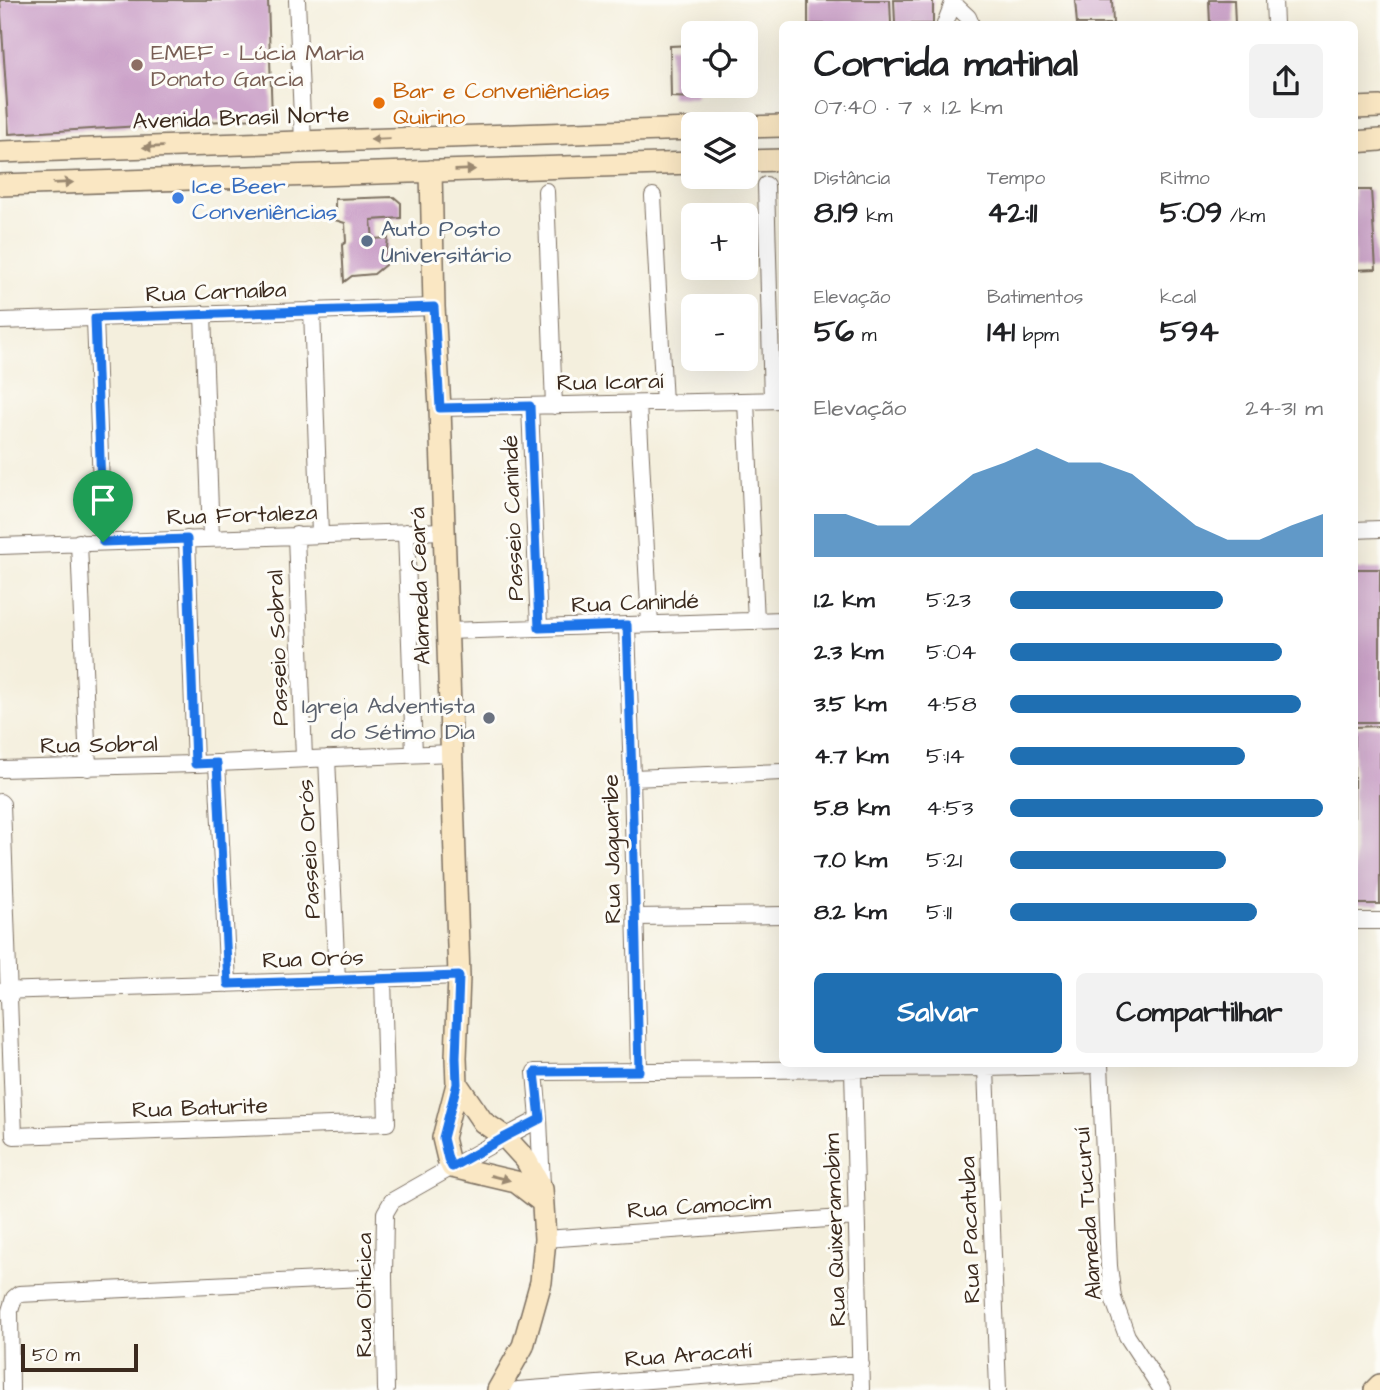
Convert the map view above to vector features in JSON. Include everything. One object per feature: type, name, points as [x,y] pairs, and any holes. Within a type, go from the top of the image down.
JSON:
[{"type":"main road","points":[[1358,108],[1380,107]]},
{"type":"main road","points":[[758,127],[779,126]]},
{"type":"main road","name":"Avenida Brasil Norte","points":[[0,152],[681,129]]},
{"type":"main road","points":[[1358,142],[1380,140]]},
{"type":"main road","points":[[758,161],[779,160]]},
{"type":"main road","points":[[0,185],[681,163]]},
{"type":"main road","name":"Alameda Ceará","points":[[431,171],[459,976],[457,1084],[443,1138]]},
{"type":"main road","points":[[457,1084],[483,1122],[505,1137],[526,1160],[542,1196],[545,1239],[541,1282],[523,1346],[498,1390]]},
{"type":"main road","points":[[483,1122],[455,1130],[443,1138],[452,1167],[516,1182],[542,1196]]},
{"type":"main road","points":[[1375,1390],[1380,1385]]},
{"type":"street","points":[[303,142],[297,0],[310,0]]},
{"type":"street","points":[[1275,0],[1275,21]]},
{"type":"street","points":[[946,21],[953,2],[970,21]]},
{"type":"street","points":[[766,185],[777,400]]},
{"type":"street","points":[[546,191],[554,406]]},
{"type":"street","points":[[653,196],[664,403]]},
{"type":"street","name":"Rua Carnaíba","points":[[0,321],[434,307]]},
{"type":"street","points":[[312,310],[320,535]]},
{"type":"street","points":[[203,314],[211,538]]},
{"type":"street","points":[[95,318],[103,542]]},
{"type":"street","name":"Rua Icaraí","points":[[440,408],[777,400]]},
{"type":"street","points":[[747,401],[756,621]]},
{"type":"street","points":[[638,404],[650,624]]},
{"type":"street","name":"Passeio Canindé","points":[[530,406],[539,628]]},
{"type":"street","points":[[1358,530],[1380,529]]},
{"type":"street","name":"Rua Fortaleza","points":[[0,546],[443,531]]},
{"type":"street","points":[[406,532],[414,754]]},
{"type":"street","name":"Passeio Sobral","points":[[296,535],[304,759]]},
{"type":"street","points":[[187,539],[195,764]]},
{"type":"street","points":[[79,542],[88,768]]},
{"type":"street","name":"Rua Canindé","points":[[447,631],[779,620]]},
{"type":"street","name":"Rua Jaguaribe","points":[[627,625],[639,1071]]},
{"type":"street","name":"Rua Sobral","points":[[0,769],[88,768],[451,753]]},
{"type":"street","name":"Passeio Orós","points":[[327,758],[337,980]]},
{"type":"street","points":[[217,763],[228,984]]},
{"type":"street","points":[[632,778],[779,772]]},
{"type":"street","points":[[0,802],[4,991]]},
{"type":"street","points":[[636,917],[779,915]]},
{"type":"street","points":[[1358,921],[1380,920]]},
{"type":"street","name":"Rua Orós","points":[[4,991],[459,976]]},
{"type":"street","name":"Rua Baturite","points":[[4,991],[14,1136],[387,1123],[383,978]]},
{"type":"street","points":[[542,1196],[540,1119],[535,1072],[1043,1067]]},
{"type":"street","name":"Alameda Tucuruí","points":[[1100,1067],[1108,1266],[1113,1298],[1127,1336],[1161,1390]]},
{"type":"street","name":"Rua Quixeramobim","points":[[852,1069],[862,1390]]},
{"type":"street","name":"Rua Pacatuba","points":[[986,1069],[998,1390]]},
{"type":"street","points":[[452,1167],[540,1119]]},
{"type":"street","name":"Rua Oiticica","points":[[386,1390],[385,1213],[393,1201],[452,1167]]},
{"type":"street","name":"Rua Camocim","points":[[545,1239],[856,1217]]},
{"type":"street","points":[[11,1390],[10,1311],[14,1298],[19,1294],[384,1278]]},
{"type":"street","name":"Rua Aracatí","points":[[518,1390],[861,1364]]},
{"type":"building","name":"EMEF - Lúcia Maria Donato Garcia","points":[[0,0],[268,0],[272,118],[9,134]]},
{"type":"building","points":[[808,0],[890,0],[891,21],[808,21]]},
{"type":"building","points":[[894,0],[933,0],[933,21],[895,21]]},
{"type":"building","points":[[1075,0],[1112,0],[1113,21],[1077,21]]},
{"type":"building","points":[[1209,0],[1234,0],[1235,21],[1210,21]]},
{"type":"building","points":[[670,46],[681,46],[681,97],[671,97]]},
{"type":"building","points":[[1358,190],[1371,190],[1376,269],[1358,270]]},
{"type":"building","name":"Auto Posto Universitário","points":[[394,197],[401,203],[401,218],[371,220],[373,239],[388,238],[385,265],[374,274],[352,276],[344,282],[342,245],[346,242],[345,223],[335,220],[335,199]]},
{"type":"building","points":[[1358,569],[1380,569],[1380,722],[1358,722]]},
{"type":"building","points":[[1380,726],[1380,904],[1358,904],[1358,727]]},
{"type":"place","name":"EMEF - Lúcia Maria Donato Garcia","points":[[137,65]]},
{"type":"place","name":"Bar e Conveniências Quirino","points":[[379,103]]},
{"type":"place","name":"Ice Beer Conveniências","points":[[178,198]]},
{"type":"place","name":"Auto Posto Universitário","points":[[367,241]]},
{"type":"place","name":"Igreja Adventista do Sétimo Dia","points":[[489,718]]},
{"type":"route","points":[[434,307],[440,408],[530,406],[539,628],[627,625],[639,1071],[535,1072],[540,1119],[452,1167],[443,1138],[457,1084],[459,976],[228,984],[217,763],[195,764],[187,539],[103,542],[95,318],[434,307]]}]
